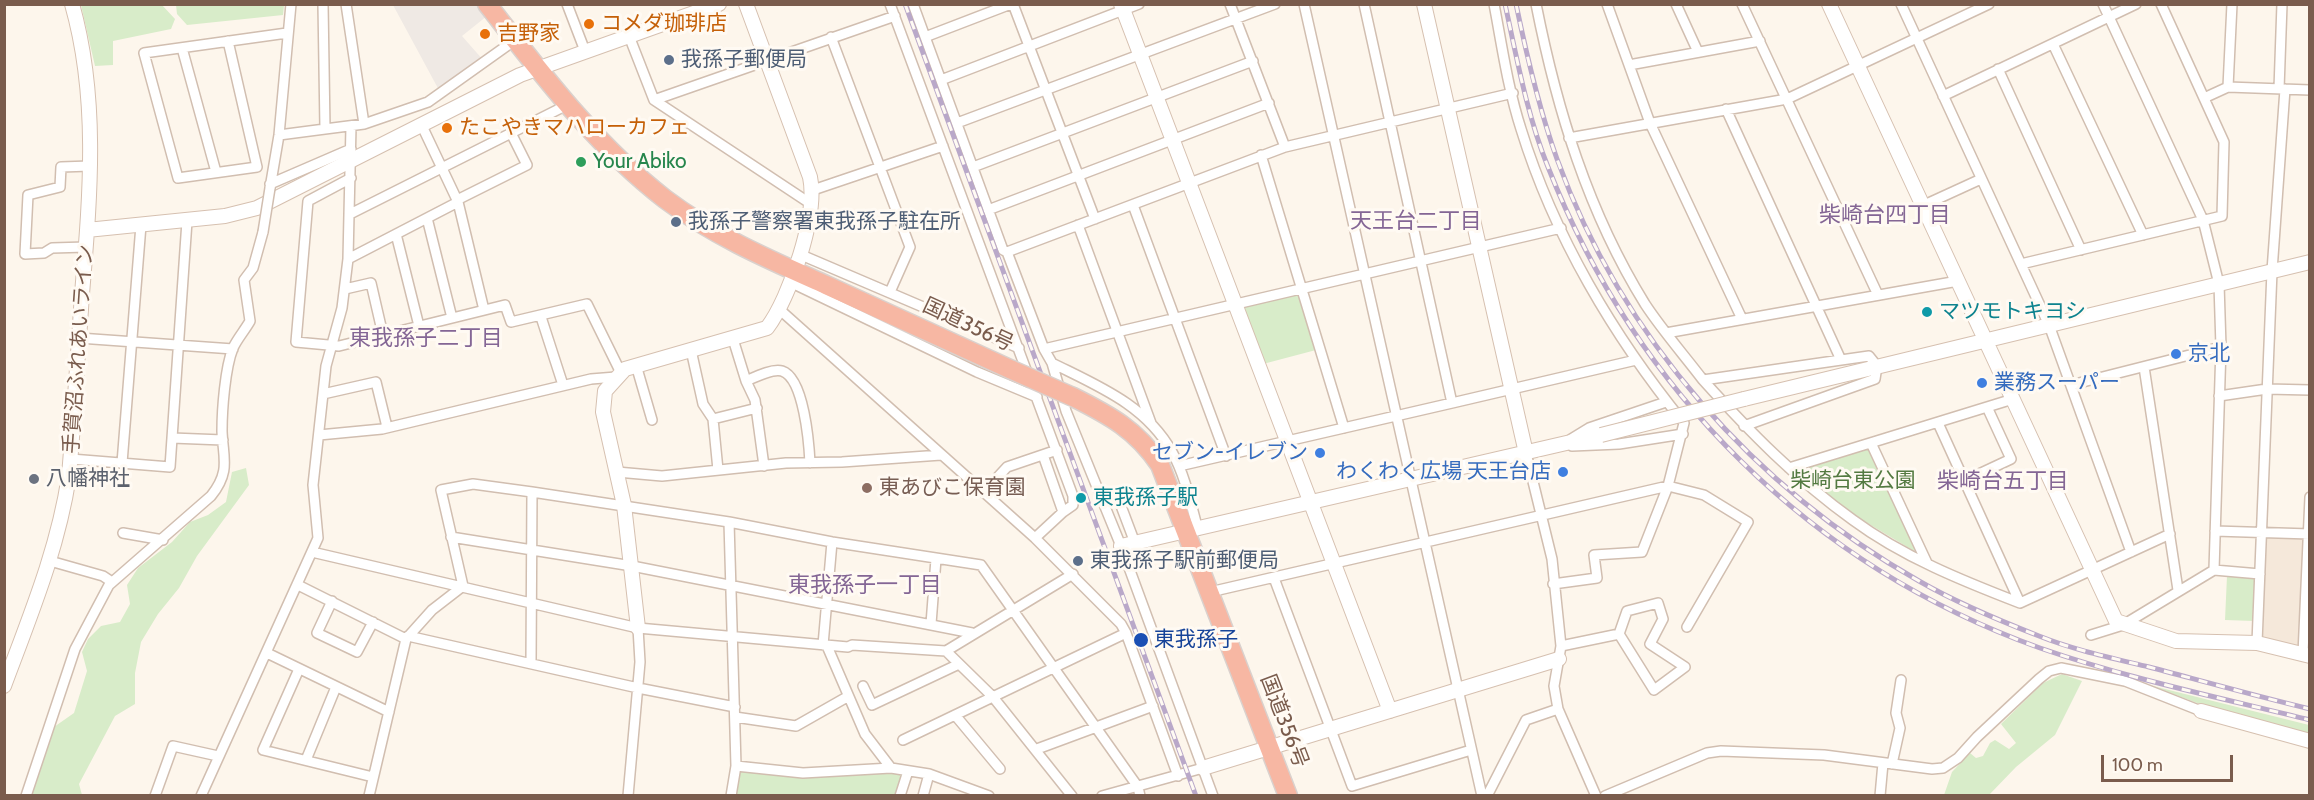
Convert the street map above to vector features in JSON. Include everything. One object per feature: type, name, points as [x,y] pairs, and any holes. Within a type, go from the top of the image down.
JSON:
[{"type":"highway","name":"国道356号","points":[[487,4],[567,105],[604,146],[683,211],[714,232],[1072,397],[1118,420],[1142,440],[1160,465],[1193,531],[1210,592],[1288,795]]},
{"type":"street","name":"手賀沼ふれあいライン","points":[[4,686],[50,561],[64,512],[71,459],[90,166],[90,97],[81,37],[72,4]]},
{"type":"street","points":[[26,795],[75,649],[112,582],[163,540],[216,490],[225,464],[223,440],[228,375],[233,349],[250,321],[244,280],[253,268],[263,232],[279,135],[291,4]]},
{"type":"street","points":[[323,4],[325,129]]},
{"type":"street","points":[[346,4],[364,124]]},
{"type":"street","points":[[567,4],[585,51]]},
{"type":"street","points":[[270,186],[422,126],[538,68],[719,4]]},
{"type":"street","points":[[628,795],[640,662],[624,505],[604,424],[602,402],[605,391],[619,375],[636,365],[767,328],[779,309],[795,269],[812,197],[746,4]]},
{"type":"street","points":[[890,4],[1073,496],[1073,505],[1035,538]]},
{"type":"street","points":[[913,4],[1003,250],[1007,252],[1044,349],[1052,363],[1066,411],[1121,546],[1214,795]]},
{"type":"street","points":[[925,37],[1012,4],[1095,219]]},
{"type":"street","points":[[941,80],[1029,47],[1122,7],[1139,4]]},
{"type":"street","points":[[1230,4],[1285,147]]},
{"type":"street","points":[[957,123],[1275,4]]},
{"type":"street","points":[[1304,4],[1482,795]]},
{"type":"street","points":[[1364,4],[1452,403]]},
{"type":"street","points":[[1424,4],[1552,559],[1560,652],[1554,686],[1558,709],[1596,795]]},
{"type":"street","points":[[1494,4],[1524,137],[1561,228],[1597,298],[1636,360],[1684,423],[1683,435],[1668,486],[1642,552],[1594,555],[1597,578],[1553,584]]},
{"type":"street","points":[[1536,4],[1569,138],[1591,199],[1615,252],[1646,305],[1703,380],[1744,426],[1789,468],[1854,522],[1927,564],[2020,603],[2170,534]]},
{"type":"street","points":[[1607,4],[1650,123],[1742,319]]},
{"type":"street","points":[[1676,4],[1698,52]]},
{"type":"street","points":[[1742,4],[1878,296]]},
{"type":"street","points":[[1829,4],[2116,621],[2189,644],[2257,643],[2306,655],[2310,497]]},
{"type":"street","points":[[1901,4],[2049,325],[2131,552]]},
{"type":"street","points":[[1569,138],[1786,99],[1989,4]]},
{"type":"street","points":[[2103,4],[2203,220],[2220,284],[2221,347],[2214,570]]},
{"type":"street","points":[[1943,96],[2136,4]]},
{"type":"street","points":[[2021,264],[2222,216],[2224,142],[2161,4]]},
{"type":"street","points":[[2229,87],[2232,4]]},
{"type":"street","points":[[2257,643],[2282,89],[2282,4]]},
{"type":"street","points":[[1122,7],[1390,711]]},
{"type":"street","points":[[654,100],[895,16]]},
{"type":"street","points":[[228,41],[256,167],[178,178],[144,53],[182,48],[228,41],[287,33]]},
{"type":"street","points":[[629,36],[654,100],[812,197]]},
{"type":"street","points":[[831,37],[910,247],[890,292]]},
{"type":"street","points":[[279,135],[364,124],[428,102],[515,40]]},
{"type":"street","points":[[1629,65],[1760,41]]},
{"type":"street","points":[[2053,44],[2143,235]]},
{"type":"street","points":[[182,48],[216,172]]},
{"type":"street","points":[[973,168],[1253,61]]},
{"type":"street","points":[[1998,69],[2081,250]]},
{"type":"street","points":[[2204,98],[2229,87],[2310,90]]},
{"type":"street","points":[[1007,252],[1285,147],[1513,93]]},
{"type":"street","points":[[988,210],[1269,103]]},
{"type":"street","points":[[350,214],[567,105]]},
{"type":"street","points":[[1726,109],[1841,360]]},
{"type":"street","points":[[201,795],[318,538],[313,494],[323,394],[331,346],[345,289],[350,214],[351,126]]},
{"type":"street","points":[[422,126],[458,201],[484,310]]},
{"type":"street","points":[[348,259],[527,165],[511,133]]},
{"type":"street","points":[[812,197],[880,168],[943,146]]},
{"type":"street","points":[[87,230],[187,221],[225,216],[258,208],[351,155]]},
{"type":"street","points":[[1261,155],[1344,428]]},
{"type":"street","points":[[86,247],[52,248],[44,254],[25,254],[28,195],[60,187],[61,167],[90,166]]},
{"type":"street","points":[[351,178],[308,201],[296,342],[331,346],[505,305],[510,322],[541,317],[587,304],[619,375]]},
{"type":"street","points":[[1922,206],[1981,179]]},
{"type":"street","points":[[1133,205],[1226,456]]},
{"type":"street","points":[[427,218],[452,318]]},
{"type":"street","points":[[71,459],[170,467],[187,221]]},
{"type":"street","points":[[122,463],[141,225]]},
{"type":"street","points":[[1078,225],[1152,425]]},
{"type":"street","points":[[1044,349],[1561,228]]},
{"type":"street","points":[[396,234],[419,326]]},
{"type":"street","points":[[1121,546],[1561,445],[2310,262]]},
{"type":"street","points":[[795,269],[890,292],[1019,348]]},
{"type":"street","points":[[795,269],[977,372],[1037,397]]},
{"type":"street","points":[[1666,333],[1958,281]]},
{"type":"street","points":[[345,289],[371,283],[383,335]]},
{"type":"street","points":[[779,309],[1035,538],[1073,574],[1126,633],[1178,776]]},
{"type":"street","points":[[541,317],[563,385]]},
{"type":"street","points":[[79,338],[233,349]]},
{"type":"street","points":[[733,339],[757,408],[764,466]]},
{"type":"street","points":[[2071,385],[2221,347]]},
{"type":"street","points":[[691,350],[703,404],[713,419],[718,470]]},
{"type":"street","points":[[1703,380],[1869,356],[1877,366],[1875,380],[1744,426]]},
{"type":"street","points":[[1179,466],[1636,360]]},
{"type":"street","points":[[1052,363],[1118,396],[1152,425],[1172,452],[1179,466],[1193,531]]},
{"type":"street","points":[[636,365],[652,420]]},
{"type":"street","points":[[2144,367],[2178,590]]},
{"type":"street","points":[[746,381],[778,370],[785,371],[794,381],[809,433],[810,463]]},
{"type":"street","points":[[319,435],[387,427],[563,385],[619,375]]},
{"type":"street","points":[[323,394],[376,382],[387,427]]},
{"type":"street","points":[[2219,396],[2267,389],[2310,390]]},
{"type":"street","points":[[1789,468],[2013,399]]},
{"type":"street","points":[[1561,445],[1589,428],[1666,402]]},
{"type":"street","points":[[1964,481],[2011,459],[1987,407]]},
{"type":"street","points":[[713,419],[757,408]]},
{"type":"street","points":[[1938,423],[2020,603]]},
{"type":"street","points":[[1561,445],[1619,444],[1683,435]]},
{"type":"street","points":[[172,438],[223,440]]},
{"type":"street","points":[[1871,443],[1927,564]]},
{"type":"street","points":[[984,492],[1007,468],[1057,450]]},
{"type":"street","points":[[617,472],[662,476],[764,466],[941,455]]},
{"type":"street","points":[[1043,455],[1063,512]]},
{"type":"street","points":[[463,586],[441,490],[473,484],[624,505],[832,542],[981,565],[1097,727],[1139,791]]},
{"type":"street","points":[[1210,592],[1668,486],[1704,495],[1748,522],[1687,627]]},
{"type":"street","points":[[531,663],[532,492]]},
{"type":"street","points":[[1102,499],[1115,495],[1118,498],[1135,543]]},
{"type":"street","points":[[729,522],[736,766],[731,795]]},
{"type":"street","points":[[2215,531],[2309,534]]},
{"type":"street","points":[[123,533],[163,540]]},
{"type":"street","points":[[451,537],[632,566],[972,633]]},
{"type":"street","points":[[832,542],[825,645],[866,734],[891,768]]},
{"type":"street","points":[[312,552],[463,586],[531,605],[638,628],[825,645],[946,651],[972,633],[1073,574]]},
{"type":"street","points":[[931,624],[936,559]]},
{"type":"street","points":[[50,561],[102,576],[112,582]]},
{"type":"street","points":[[2091,635],[2123,625],[2214,570],[2260,574]]},
{"type":"street","points":[[1274,578],[1352,786],[1471,750]]},
{"type":"street","points":[[298,585],[407,638],[735,707]]},
{"type":"street","points":[[369,795],[407,638],[432,610],[463,586]]},
{"type":"street","points":[[332,602],[317,633],[357,652],[373,622]]},
{"type":"street","points":[[1658,603],[1663,619],[1650,644],[1685,667],[1654,690],[1619,634],[1627,611],[1658,603]]},
{"type":"street","points":[[903,740],[1126,633]]},
{"type":"street","points":[[1102,795],[1139,791],[1203,768],[1458,690],[1560,652],[1619,634]]},
{"type":"street","points":[[946,651],[993,697],[1072,795]]},
{"type":"street","points":[[267,653],[389,712]]},
{"type":"street","points":[[863,686],[872,705],[959,664]]},
{"type":"street","points":[[299,669],[263,750],[373,777]]},
{"type":"street","points":[[1605,795],[1707,753],[1721,751],[1824,755],[1932,769],[1950,764],[2039,679],[2055,669],[2125,681],[2201,711],[2310,741]]},
{"type":"street","points":[[1880,795],[1887,764],[1900,728],[1896,713],[1901,680]]},
{"type":"street","points":[[306,760],[336,687]]},
{"type":"street","points":[[735,717],[796,726],[847,697]]},
{"type":"street","points":[[1037,749],[1153,706]]},
{"type":"street","points":[[1487,795],[1526,720],[1558,709]]},
{"type":"street","points":[[955,715],[1000,769]]},
{"type":"street","points":[[154,795],[173,746],[218,756]]},
{"type":"street","points":[[736,766],[803,773],[891,768],[929,774],[969,792],[989,795]]},
{"type":"street","points":[[900,795],[908,771]]},
{"type":"street","points":[[923,795],[929,774]]},
{"type":"shaded area","points":[[393,5],[478,5],[487,16],[462,36],[484,61],[440,92]]},
{"type":"shaded area","points":[[2265,537],[2309,539],[2309,649],[2263,638]]},
{"type":"green space","points":[[176,4],[284,5],[283,15],[187,25],[177,14]]},
{"type":"green space","points":[[81,5],[162,5],[175,19],[171,29],[113,41],[113,65],[95,66]]},
{"type":"green space","points":[[1300,293],[1316,350],[1263,364],[1241,307]]},
{"type":"green space","name":"柴崎台東公園","points":[[1868,447],[1916,547],[1914,551],[1839,506],[1795,470]]},
{"type":"green space","points":[[246,468],[249,485],[197,556],[179,588],[158,614],[141,642],[135,673],[135,704],[115,716],[79,784],[82,795],[30,796],[54,727],[74,713],[87,671],[82,652],[88,639],[101,626],[120,622],[130,604],[127,585],[138,568],[172,542],[190,522],[208,515],[226,502],[232,472]]},
{"type":"green space","points":[[2227,576],[2253,577],[2255,580],[2254,621],[2225,620]]},
{"type":"green space","points":[[2062,674],[2082,681],[2055,735],[2016,767],[1989,795],[1944,795],[1952,772],[1970,753],[1976,758],[1983,756],[1990,743],[1995,740],[2009,749],[2016,743],[2001,724],[2043,683]]},
{"type":"green space","points":[[2149,685],[2309,725],[2309,734],[2224,713]]},
{"type":"green space","points":[[736,766],[803,773],[908,771],[900,795],[731,796]]},
{"type":"railway","points":[[905,4],[1196,796]]},
{"type":"railway","points":[[1505,4],[1534,127],[1548,167],[1585,249],[1630,326],[1682,397],[1742,462],[1807,519],[1879,570],[1957,613],[2040,648],[2073,659],[2174,687],[2310,720]]},
{"type":"railway","points":[[1516,4],[1534,83],[1557,159],[1584,225],[1618,287],[1657,347],[1701,402],[1750,454],[1802,501],[1859,544],[1919,581],[2008,624],[2079,650],[2310,709]]},
{"type":"place","name":"コメダ珈琲店","points":[[589,24]]},
{"type":"place","name":"吉野家","points":[[485,34]]},
{"type":"place","name":"我孫子郵便局","points":[[669,60]]},
{"type":"place","name":"たこやきマハローカフェ","points":[[447,128]]},
{"type":"place","name":"Your Abiko","points":[[581,162]]},
{"type":"place","name":"我孫子警察署東我孫子駐在所","points":[[676,222]]},
{"type":"place","name":"マツモトキヨシ","points":[[1927,312]]},
{"type":"place","name":"京北","points":[[2176,354]]},
{"type":"place","name":"業務スーパー","points":[[1982,383]]},
{"type":"place","name":"セブン-イレブン","points":[[1320,453]]},
{"type":"place","name":"わくわく広場 天王台店","points":[[1563,472]]},
{"type":"place","name":"八幡神社","points":[[34,479]]},
{"type":"place","name":"東あびこ保育園","points":[[867,488]]},
{"type":"place","name":"東我孫子駅","points":[[1081,498]]},
{"type":"place","name":"東我孫子駅前郵便局","points":[[1078,561]]},
{"type":"place","name":"東我孫子","points":[[1141,640]]},
{"type":"district","name":"柴崎台四丁目","points":[[1885,216]]},
{"type":"district","name":"天王台二丁目","points":[[1416,222]]},
{"type":"district","name":"東我孫子二丁目","points":[[426,339]]},
{"type":"district","name":"柴崎台五丁目","points":[[2003,482]]},
{"type":"district","name":"東我孫子一丁目","points":[[865,586]]}]
